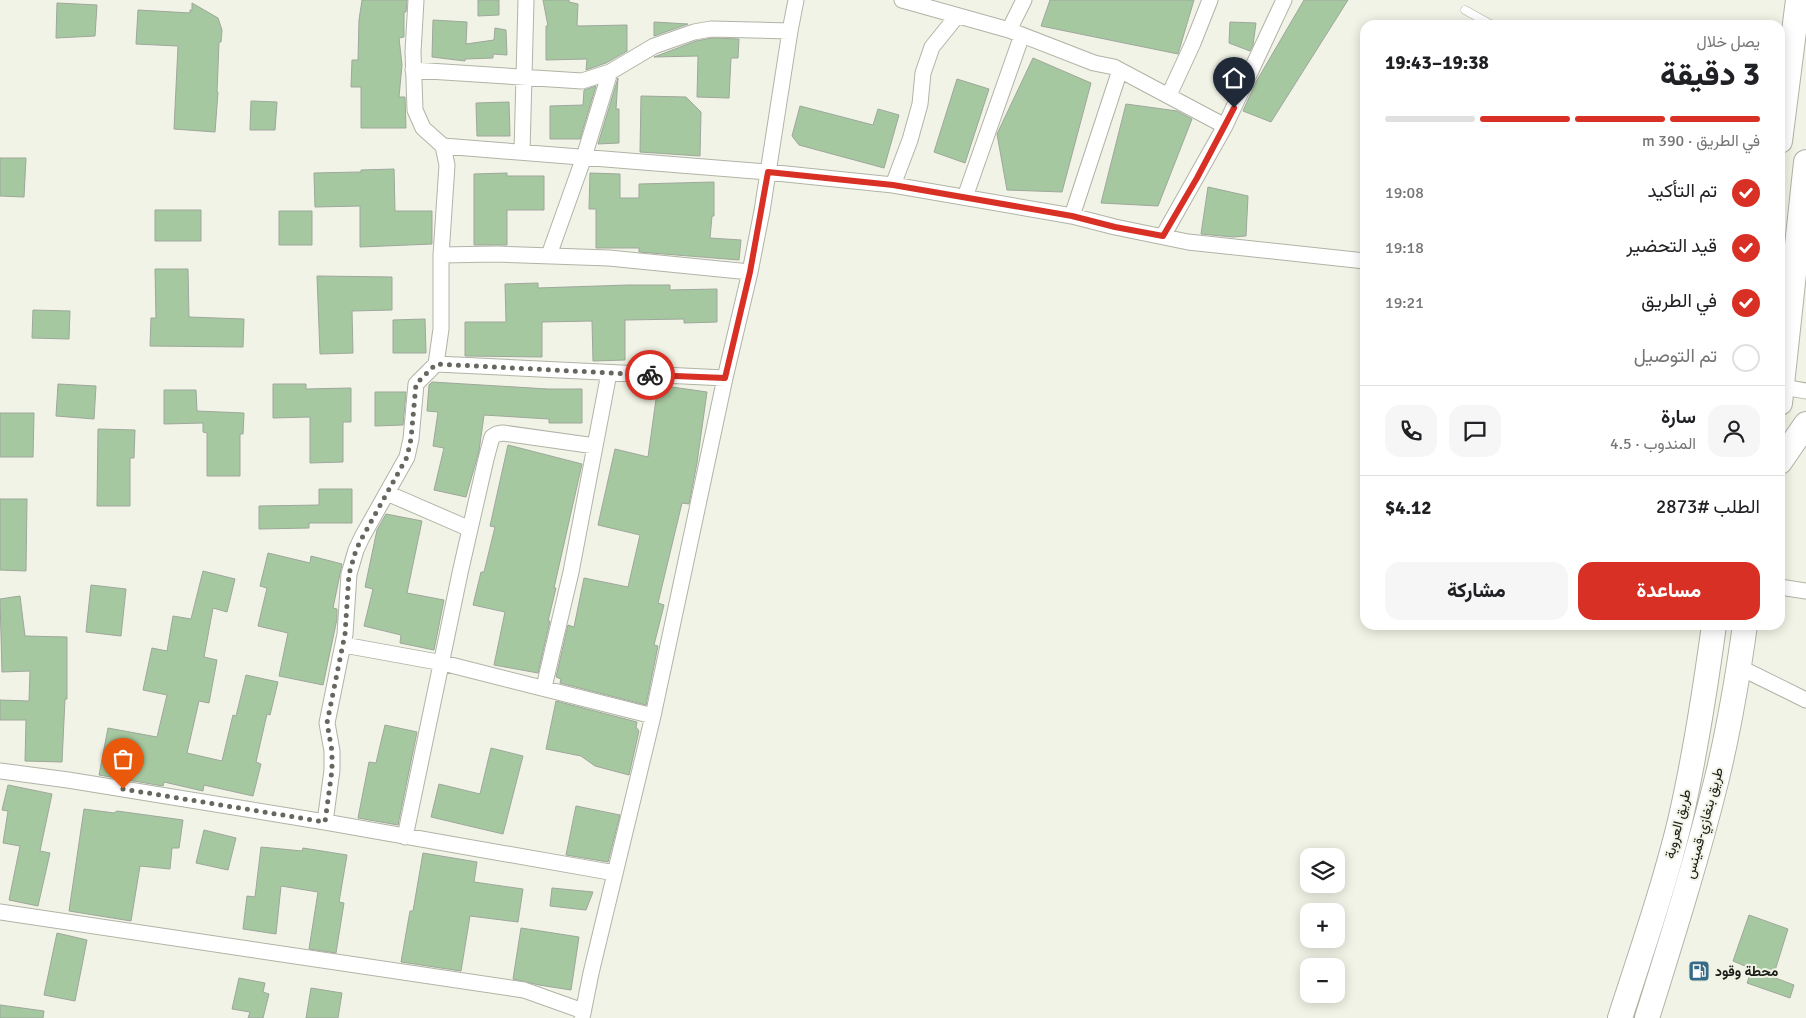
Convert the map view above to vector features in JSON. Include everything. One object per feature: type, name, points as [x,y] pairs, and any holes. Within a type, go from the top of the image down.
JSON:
[{"type":"main road","points":[[1785,102],[1798,0]]},
{"type":"main road","points":[[1785,340],[1790,271],[1806,162]]},
{"type":"main road","points":[[1785,455],[1806,424]]},
{"type":"main road","name":"طريق العروبة","points":[[1620,1018],[1680,822],[1701,721],[1713,630]]},
{"type":"main road","name":"طريق بنغازي-قمينس","points":[[1647,1018],[1704,827],[1717,776],[1745,630]]},
{"type":"street","points":[[325,822],[332,770],[332,751],[327,723],[344,644],[350,569],[362,538],[402,467],[409,449],[416,384],[436,364],[441,329],[441,255],[447,171],[442,146],[423,128],[417,118],[413,94],[416,0]]},
{"type":"street","points":[[522,152],[526,0]]},
{"type":"street","points":[[0,912],[524,990],[583,1014],[653,716],[725,378],[750,272],[796,0]]},
{"type":"street","points":[[902,0],[1016,33],[1094,63],[1120,70],[1225,126]]},
{"type":"street","points":[[965,197],[1016,33],[1024,0]]},
{"type":"street","points":[[1168,95],[1193,43],[1210,0]]},
{"type":"street","points":[[1163,236],[1225,126],[1284,0]]},
{"type":"street","points":[[893,185],[910,140],[920,104],[923,73],[932,47],[956,16]]},
{"type":"street","points":[[413,70],[582,81],[610,72],[654,46],[694,32],[711,29],[790,31]]},
{"type":"street","points":[[1072,216],[1120,70]]},
{"type":"street","points":[[549,256],[584,156],[610,72]]},
{"type":"street","points":[[442,146],[584,156],[893,185],[1072,216],[1188,242],[1360,260]]},
{"type":"street","points":[[441,255],[549,256],[658,262],[750,272]]},
{"type":"street","points":[[436,364],[725,378]]},
{"type":"street","points":[[544,687],[571,572],[609,373]]},
{"type":"street","points":[[1785,394],[1806,391]]},
{"type":"street","points":[[405,837],[490,443],[494,435],[503,434],[595,446]]},
{"type":"street","points":[[387,493],[470,529]]},
{"type":"street","points":[[1785,587],[1806,591]]},
{"type":"street","points":[[344,644],[443,663],[653,716]]},
{"type":"street","points":[[1739,667],[1806,700]]},
{"type":"street","points":[[0,771],[68,780],[325,822],[615,873]]},
{"type":"lane","points":[[1465,10],[1483,20]]},
{"type":"building","points":[[362,0],[407,0],[406,12],[404,12],[404,37],[399,38],[402,65],[399,97],[405,97],[406,128],[361,128],[361,87],[351,87],[352,60],[358,60],[359,20]]},
{"type":"building","points":[[478,0],[499,0],[499,15],[478,16]]},
{"type":"building","points":[[543,0],[569,0],[569,2],[578,4],[577,25],[579,26],[627,25],[627,51],[606,63],[586,70],[587,59],[546,60],[546,26],[548,26]]},
{"type":"building","points":[[1050,0],[1194,0],[1178,54],[1041,26]]},
{"type":"building","points":[[1304,0],[1348,0],[1271,122],[1243,111],[1256,82]]},
{"type":"building","points":[[57,3],[97,5],[95,36],[56,38]]},
{"type":"building","points":[[192,3],[218,18],[222,30],[221,42],[219,42],[215,132],[174,129],[178,46],[136,44],[138,10],[190,13]]},
{"type":"building","points":[[433,20],[467,22],[466,44],[494,40],[495,28],[506,30],[507,55],[493,54],[493,58],[465,59],[465,61],[432,57]]},
{"type":"building","points":[[654,22],[688,24],[654,36]]},
{"type":"building","points":[[1230,22],[1256,23],[1253,45],[1250,51],[1229,43]]},
{"type":"building","points":[[712,38],[739,39],[738,58],[731,58],[729,98],[697,97],[698,56],[654,57],[696,41]]},
{"type":"building","points":[[1033,58],[1091,83],[1062,192],[1007,190],[997,134]]},
{"type":"building","points":[[618,78],[616,109],[619,109],[619,143],[598,144]]},
{"type":"building","points":[[957,79],[989,89],[965,163],[934,152]]},
{"type":"building","points":[[596,86],[580,139],[550,139],[550,106],[583,105],[584,90]]},
{"type":"building","points":[[641,96],[686,97],[701,112],[700,156],[640,152]]},
{"type":"building","points":[[251,101],[277,102],[275,130],[250,130]]},
{"type":"building","points":[[509,102],[510,136],[477,136],[476,103]]},
{"type":"building","points":[[1126,104],[1177,111],[1192,119],[1158,206],[1101,203]]},
{"type":"building","points":[[800,106],[873,125],[878,109],[899,115],[884,168],[799,145],[792,136]]},
{"type":"building","points":[[0,158],[26,158],[24,197],[0,196]]},
{"type":"building","points":[[394,169],[395,211],[432,211],[432,244],[360,247],[360,206],[315,207],[314,173]]},
{"type":"building","points":[[507,173],[507,176],[544,176],[544,210],[507,210],[507,245],[474,245],[474,174]]},
{"type":"building","points":[[590,173],[620,174],[620,198],[639,198],[639,184],[714,182],[714,216],[712,216],[710,238],[741,240],[739,260],[639,252],[639,248],[596,248],[596,209],[589,209]]},
{"type":"building","points":[[1208,187],[1248,196],[1246,236],[1233,237],[1201,234]]},
{"type":"building","points":[[155,210],[201,210],[201,241],[155,241]]},
{"type":"building","points":[[279,211],[312,211],[312,245],[279,245]]},
{"type":"building","points":[[155,269],[188,269],[189,317],[244,319],[243,347],[150,346],[151,318],[156,318]]},
{"type":"building","points":[[317,276],[392,277],[392,310],[352,311],[353,353],[320,354]]},
{"type":"building","points":[[538,283],[538,288],[670,285],[670,290],[717,289],[717,322],[684,323],[684,319],[625,320],[625,360],[593,361],[592,321],[542,322],[542,357],[465,356],[465,322],[506,322],[505,284]]},
{"type":"building","points":[[33,310],[70,311],[69,339],[32,338]]},
{"type":"building","points":[[425,319],[426,353],[393,353],[393,320]]},
{"type":"building","points":[[432,382],[548,389],[582,389],[582,423],[549,423],[549,419],[484,415],[479,451],[466,497],[434,490],[444,448],[433,446],[438,412],[427,411],[429,385]]},
{"type":"building","points":[[58,384],[96,386],[94,419],[56,416]]},
{"type":"building","points":[[273,384],[306,384],[306,389],[351,388],[351,422],[343,422],[343,462],[310,463],[310,417],[273,418]]},
{"type":"building","points":[[658,385],[707,392],[689,504],[682,503],[658,603],[664,605],[654,645],[658,646],[646,705],[560,683],[561,679],[556,677],[568,625],[574,627],[584,578],[628,587],[640,535],[598,525],[615,449],[648,457]]},
{"type":"building","points":[[164,390],[196,390],[197,411],[244,413],[243,434],[240,434],[240,476],[207,476],[207,433],[203,432],[203,423],[164,424]]},
{"type":"building","points":[[375,392],[406,392],[403,425],[375,426]]},
{"type":"building","points":[[0,413],[34,413],[33,457],[0,457]]},
{"type":"building","points":[[98,429],[135,430],[134,458],[130,458],[130,506],[97,506]]},
{"type":"building","points":[[508,445],[582,464],[554,588],[556,588],[548,621],[550,621],[538,673],[494,665],[505,612],[473,605],[481,572],[484,572],[495,527],[490,526]]},
{"type":"building","points":[[319,489],[352,489],[352,523],[309,523],[309,528],[259,529],[259,506],[319,505]]},
{"type":"building","points":[[0,499],[27,499],[26,571],[0,570]]},
{"type":"building","points":[[386,514],[422,521],[407,593],[444,600],[434,650],[400,643],[401,635],[364,626],[373,589],[365,587],[377,530]]},
{"type":"building","points":[[268,553],[310,563],[311,556],[342,564],[333,608],[337,609],[337,619],[323,685],[279,676],[288,633],[258,626],[267,588],[260,586]]},
{"type":"building","points":[[203,571],[235,579],[227,612],[213,608],[204,657],[217,660],[209,703],[199,701],[187,753],[222,761],[233,715],[236,716],[246,675],[278,682],[270,715],[267,714],[256,762],[261,764],[253,796],[204,785],[203,791],[164,782],[163,786],[99,775],[108,728],[157,737],[167,695],[143,690],[152,648],[167,651],[173,616],[191,619]]},
{"type":"building","points":[[91,585],[126,589],[121,636],[86,632]]},
{"type":"building","points":[[20,596],[25,636],[67,637],[67,699],[65,699],[62,762],[25,761],[26,720],[0,720],[0,700],[29,701],[30,671],[2,672],[0,599]]},
{"type":"building","points":[[556,701],[637,722],[636,727],[639,731],[629,775],[595,766],[581,756],[546,749]]},
{"type":"building","points":[[385,725],[417,732],[398,825],[358,818],[369,762],[376,763]]},
{"type":"building","points":[[491,748],[523,756],[503,834],[431,817],[439,784],[480,794]]},
{"type":"building","points":[[8,785],[52,794],[40,851],[50,853],[38,906],[9,900],[20,846],[3,843],[8,811],[2,810]]},
{"type":"building","points":[[576,806],[620,815],[608,862],[566,855]]},
{"type":"building","points":[[84,809],[114,813],[117,811],[183,820],[179,848],[172,848],[170,869],[140,866],[131,921],[69,911]]},
{"type":"building","points":[[204,830],[236,838],[228,870],[196,863]]},
{"type":"building","points":[[261,847],[302,851],[303,848],[347,855],[339,902],[344,903],[336,953],[309,949],[318,892],[281,886],[276,934],[243,929],[247,896],[255,897]]},
{"type":"building","points":[[423,853],[477,862],[474,882],[523,889],[518,922],[470,916],[461,971],[401,962],[410,911],[413,911]]},
{"type":"building","points":[[552,888],[593,892],[586,910],[550,906]]},
{"type":"building","points":[[1749,915],[1788,929],[1773,977],[1794,985],[1790,998],[1747,983],[1752,969],[1733,961]]},
{"type":"building","points":[[521,928],[579,937],[571,990],[513,979]]},
{"type":"building","points":[[57,933],[87,940],[75,1001],[44,995]]},
{"type":"building","points":[[239,978],[265,983],[263,992],[269,994],[263,1018],[248,1018],[250,1012],[232,1009]]},
{"type":"building","points":[[311,988],[342,993],[338,1018],[306,1018]]},
{"type":"building","points":[[0,1005],[44,1011],[43,1018],[0,1018]]},
{"type":"way so far","points":[[123,789],[325,822],[332,770],[332,751],[327,723],[335,678],[344,644],[349,574],[356,550],[407,457],[411,439],[416,384],[436,364],[650,375]]},
{"type":"place","name":"محطة وقود","points":[[1699,971]]},
{"type":"route","points":[[650,375],[725,378],[750,272],[768,172],[893,185],[1072,216],[1115,227],[1163,236],[1197,178],[1234,108]]}]
